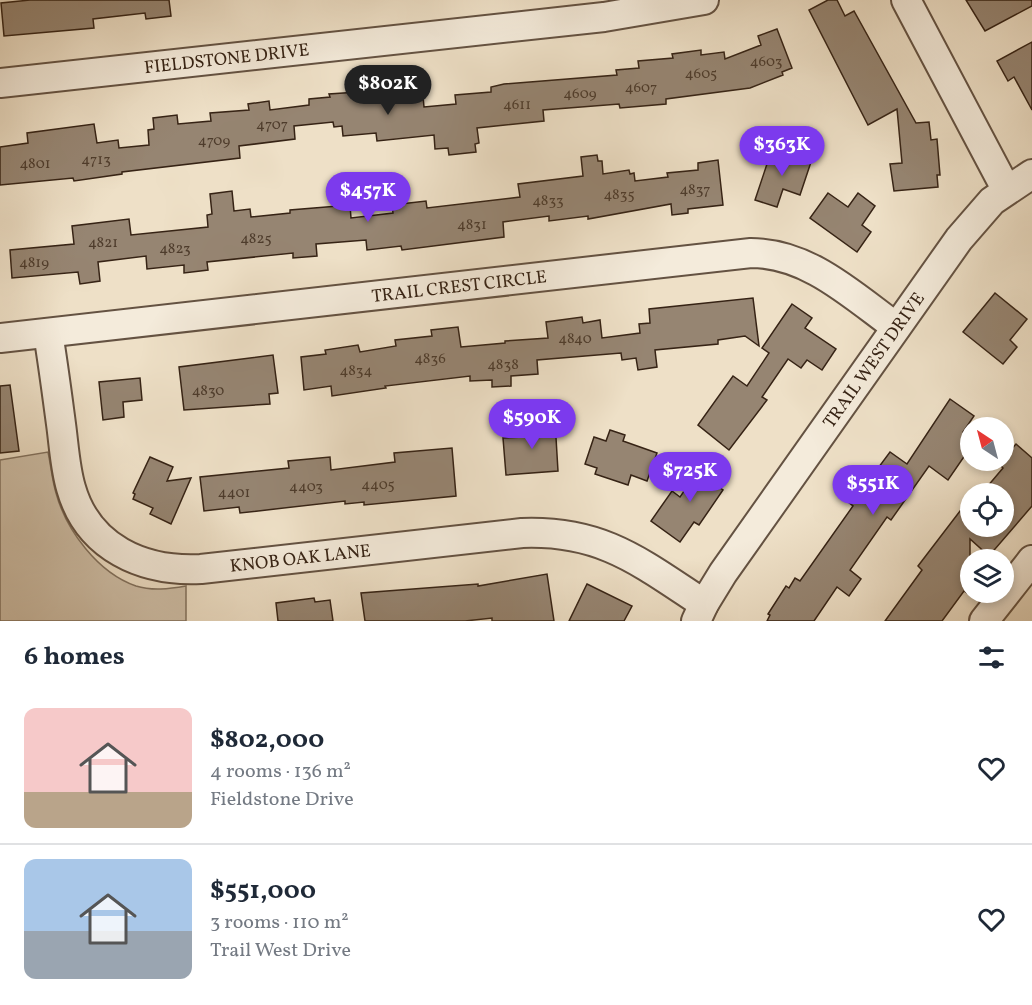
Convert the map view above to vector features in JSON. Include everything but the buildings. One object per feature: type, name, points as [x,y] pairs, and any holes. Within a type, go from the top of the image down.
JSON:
[{"type":"street","name":"FIELDSTONE DRIVE","points":[[0,83],[604,17],[704,0]]},
{"type":"street","points":[[906,0],[1025,178]]},
{"type":"street","name":"TRAIL WEST DRIVE","points":[[700,612],[896,327],[980,212],[1025,178]]},
{"type":"street","name":"TRAIL CREST CIRCLE","points":[[0,338],[751,253],[770,253],[812,268],[896,327]]},
{"type":"street","name":"KNOB OAK LANE","points":[[48,333],[71,491],[80,510],[107,543],[141,563],[173,571],[201,570],[522,533],[553,532],[596,541],[624,552],[700,612]]},
{"type":"street","points":[[984,621],[1032,560]]},
{"type":"shaded area","points":[[48,452],[61,507],[67,521],[86,548],[109,571],[136,586],[161,589],[186,586],[186,621],[0,621],[0,460]]}]
